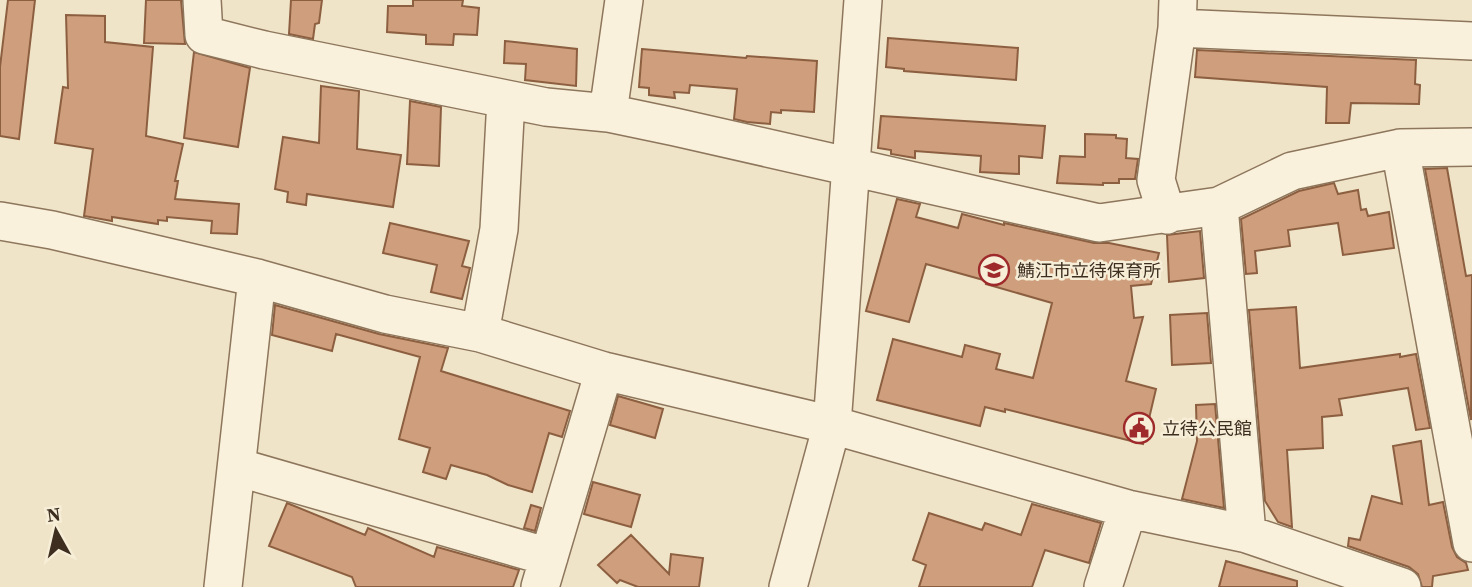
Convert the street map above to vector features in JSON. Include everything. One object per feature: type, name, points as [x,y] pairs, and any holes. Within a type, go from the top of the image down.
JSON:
[{"type":"street","points":[[202,0],[204,35],[264,50],[546,107],[608,114],[1099,223],[1219,206],[1292,171],[1400,148],[1472,147]]},
{"type":"street","points":[[608,114],[624,0]]},
{"type":"street","points":[[788,587],[832,425],[863,0]]},
{"type":"street","points":[[1167,215],[1156,180],[1177,14],[1472,40]]},
{"type":"street","points":[[480,334],[499,229],[506,99]]},
{"type":"street","points":[[1400,148],[1472,543]]},
{"type":"street","points":[[1219,206],[1247,534]]},
{"type":"street","points":[[0,221],[52,230],[257,278],[385,314],[480,334],[604,372],[832,425],[1128,509],[1247,534],[1402,587]]},
{"type":"street","points":[[223,587],[257,278]]},
{"type":"street","points":[[237,467],[544,572],[604,372]]},
{"type":"street","points":[[1103,587],[1128,509]]},
{"type":"building","points":[[8,0],[35,0],[19,139],[0,136],[0,67]]},
{"type":"building","points":[[146,0],[181,0],[185,44],[144,43]]},
{"type":"building","points":[[291,0],[322,0],[319,23],[315,24],[313,39],[289,34]]},
{"type":"building","points":[[413,0],[463,0],[462,6],[479,8],[477,35],[454,34],[453,45],[426,44],[426,35],[387,32],[388,6],[413,6]]},
{"type":"building","points":[[66,15],[105,16],[105,42],[153,47],[146,136],[183,144],[175,181],[178,181],[175,199],[239,204],[237,234],[211,233],[212,221],[167,217],[167,221],[158,220],[158,224],[84,216],[93,149],[55,143],[63,87],[68,88]]},
{"type":"building","points":[[888,38],[1018,48],[1016,80],[904,71],[886,67]]},
{"type":"building","points":[[505,41],[577,49],[576,86],[525,80],[526,64],[504,63]]},
{"type":"building","points":[[642,49],[817,61],[814,112],[781,110],[781,113],[771,112],[770,124],[747,122],[734,119],[737,89],[690,85],[689,93],[674,92],[675,98],[649,95],[649,88],[639,87]]},
{"type":"building","points":[[1197,50],[1416,60],[1415,84],[1420,85],[1419,104],[1351,103],[1349,123],[1326,123],[1327,87],[1195,77]]},
{"type":"building","points":[[194,52],[250,68],[238,147],[184,138]]},
{"type":"building","points":[[321,86],[359,91],[357,149],[401,155],[393,207],[307,194],[306,205],[287,202],[288,192],[275,189],[283,137],[319,143]]},
{"type":"building","points":[[410,101],[441,107],[439,166],[407,164]]},
{"type":"building","points":[[881,116],[1045,126],[1042,158],[1019,156],[1019,174],[980,172],[981,156],[915,151],[915,158],[891,154],[891,150],[878,148]]},
{"type":"building","points":[[1085,134],[1116,135],[1116,138],[1127,139],[1126,158],[1138,159],[1135,179],[1119,179],[1119,183],[1103,185],[1057,183],[1060,156],[1085,157]]},
{"type":"building","points":[[1447,168],[1466,276],[1472,275],[1471,420],[1425,169]]},
{"type":"building","points":[[1334,183],[1338,194],[1358,190],[1361,210],[1366,209],[1368,216],[1389,212],[1394,248],[1343,255],[1338,223],[1288,230],[1290,246],[1255,251],[1257,273],[1246,274],[1241,219],[1299,191]]},
{"type":"building","points":[[897,199],[920,204],[916,217],[958,228],[962,214],[1094,243],[1109,243],[1159,253],[1151,284],[1131,286],[1134,318],[1143,317],[1126,381],[1156,389],[1143,444],[1005,409],[1005,412],[985,407],[980,426],[877,400],[893,339],[962,357],[965,345],[1000,354],[996,369],[1033,378],[1052,303],[926,264],[909,322],[866,311]]},
{"type":"building","points":[[390,223],[469,241],[462,266],[470,268],[462,299],[431,292],[437,265],[383,253]]},
{"type":"building","points":[[1200,231],[1204,278],[1169,282],[1167,235]]},
{"type":"building","points":[[275,305],[379,334],[448,348],[441,371],[570,411],[562,437],[549,433],[532,492],[451,465],[446,479],[423,472],[430,448],[399,439],[420,357],[336,334],[332,351],[272,335]]},
{"type":"building","points":[[1296,307],[1300,368],[1416,354],[1430,428],[1416,430],[1408,388],[1339,399],[1342,415],[1322,417],[1323,448],[1287,450],[1292,527],[1278,522],[1265,501],[1249,310]]},
{"type":"building","points":[[1207,313],[1211,363],[1172,365],[1170,315]]},
{"type":"building","points":[[618,396],[663,409],[655,438],[610,425]]},
{"type":"building","points":[[1215,404],[1224,508],[1182,499],[1197,441],[1196,405]]},
{"type":"building","points":[[1421,441],[1429,505],[1443,502],[1452,547],[1457,557],[1466,563],[1468,570],[1433,576],[1432,587],[1422,587],[1418,574],[1409,567],[1348,546],[1349,538],[1360,540],[1372,496],[1402,504],[1393,446]]},
{"type":"building","points":[[593,482],[640,495],[631,527],[584,514]]},
{"type":"building","points":[[287,503],[365,535],[368,528],[434,557],[437,547],[519,570],[513,587],[356,587],[352,577],[269,546]]},
{"type":"building","points":[[1032,504],[1101,523],[1089,563],[1045,550],[1032,587],[919,587],[926,565],[913,560],[929,513],[982,530],[985,523],[1021,535]]},
{"type":"building","points":[[531,505],[541,508],[535,531],[524,528]]},
{"type":"building","points":[[631,535],[669,574],[671,554],[703,558],[699,587],[638,587],[620,580],[617,583],[598,565]]},
{"type":"building","points":[[1226,561],[1297,581],[1297,587],[1219,587]]},
{"type":"place","name":"鯖江市立待保育所","points":[[994,270]]},
{"type":"place","name":"立待公民館","points":[[1139,428]]}]
